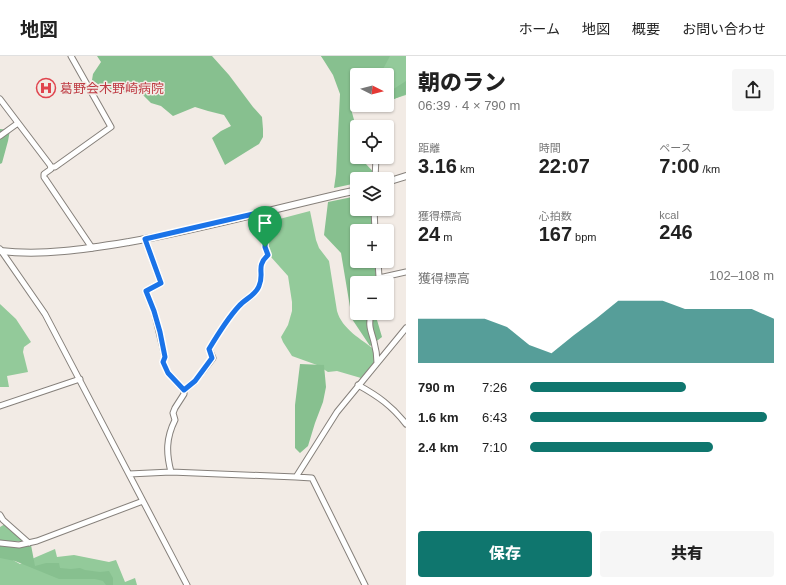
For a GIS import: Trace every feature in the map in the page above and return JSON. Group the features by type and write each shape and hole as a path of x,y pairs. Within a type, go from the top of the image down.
{"main road":[{"path":"394,180 406,176"},
{"path":"0,250 46,253 92,248 145,239 350,192"}],"street":[{"path":"71,56 111,127 55,167 51,167 44,174 44,177 92,248"},
{"path":"0,99 51,167"},
{"path":"0,136 18,123"},
{"path":"171,472 168,455 168,440 175,420 173,413 174,408 184,394 184,390 195,381 212,358 209,349 219,331 238,307 254,294 259,286 261,263 268,255 265,247 266,211"},
{"path":"145,239 161,283 146,291 154,311 161,338 165,357 163,362 168,373 184,390"},
{"path":"0,250 44,314 80,379 187,585"},
{"path":"392,276 406,272"},
{"path":"369,320 369,329 376,351 377,362"},
{"path":"296,477 336,412 406,328"},
{"path":"0,406 80,379"},
{"path":"358,385 391,407 406,424"},
{"path":"129,474 171,472 312,478 365,585"},
{"path":"0,543 19,545 29,543 143,500"},
{"path":"0,515 3,520 29,543"}],"green space":[{"path":"97,56 212,56 262,117 263,137 259,144 225,165 212,138 231,126 224,115 195,107 173,116 161,106 151,103 142,94 105,89 92,80 93,74 101,62"},
{"path":"321,56 406,56 406,95 394,99 394,68 350,68 350,72 327,63"},
{"path":"321,56 390,56 384,68 350,68 350,112 352,112 354,120 350,120 350,164 366,164 373,172 350,172 350,185 334,188 340,94 333,75"},
{"path":"406,81 406,94 394,99 394,89"},
{"path":"0,129 10,130 2,163 0,164"},
{"path":"350,197 350,216 374,216 374,224 350,224 350,268 376,268 376,276 350,276 350,307 341,253 324,235 328,202"},
{"path":"310,211 319,248 329,261 339,317 353,333 375,350 375,362 361,378 337,371 328,372 317,365 292,356 281,337 288,325 292,311 292,302 288,276 271,257 267,250 268,222"},
{"path":"0,304 16,319 31,342 24,347 23,352 28,372 7,376 9,387 0,387"},
{"path":"353,320 377,320 382,337 370,346"},
{"path":"300,364 324,365 326,387 323,402 308,446 300,453 295,448 295,405"},
{"path":"5,524 27,541 8,542 0,540 0,527"},
{"path":"31,545 35,566 46,563 59,563 60,568 80,568 100,572 109,571 113,578 113,585 106,585 103,581 95,579 59,579 15,561 0,558 0,546 21,547"},
{"path":"55,549 57,557 74,555 109,562 116,560 125,582 135,578 137,585 0,585 0,553 20,564"}],"place":[{"name":"葛野会木野崎病院","path":"46,88"}],"route":[{"path":"266,211 265,247 268,255 262,260 261,263 259,286 254,294 238,307 219,331 209,349 212,358 195,381 184,390 168,373 163,362 165,357 160,332 146,291 161,283 145,239 266,211"}]}
